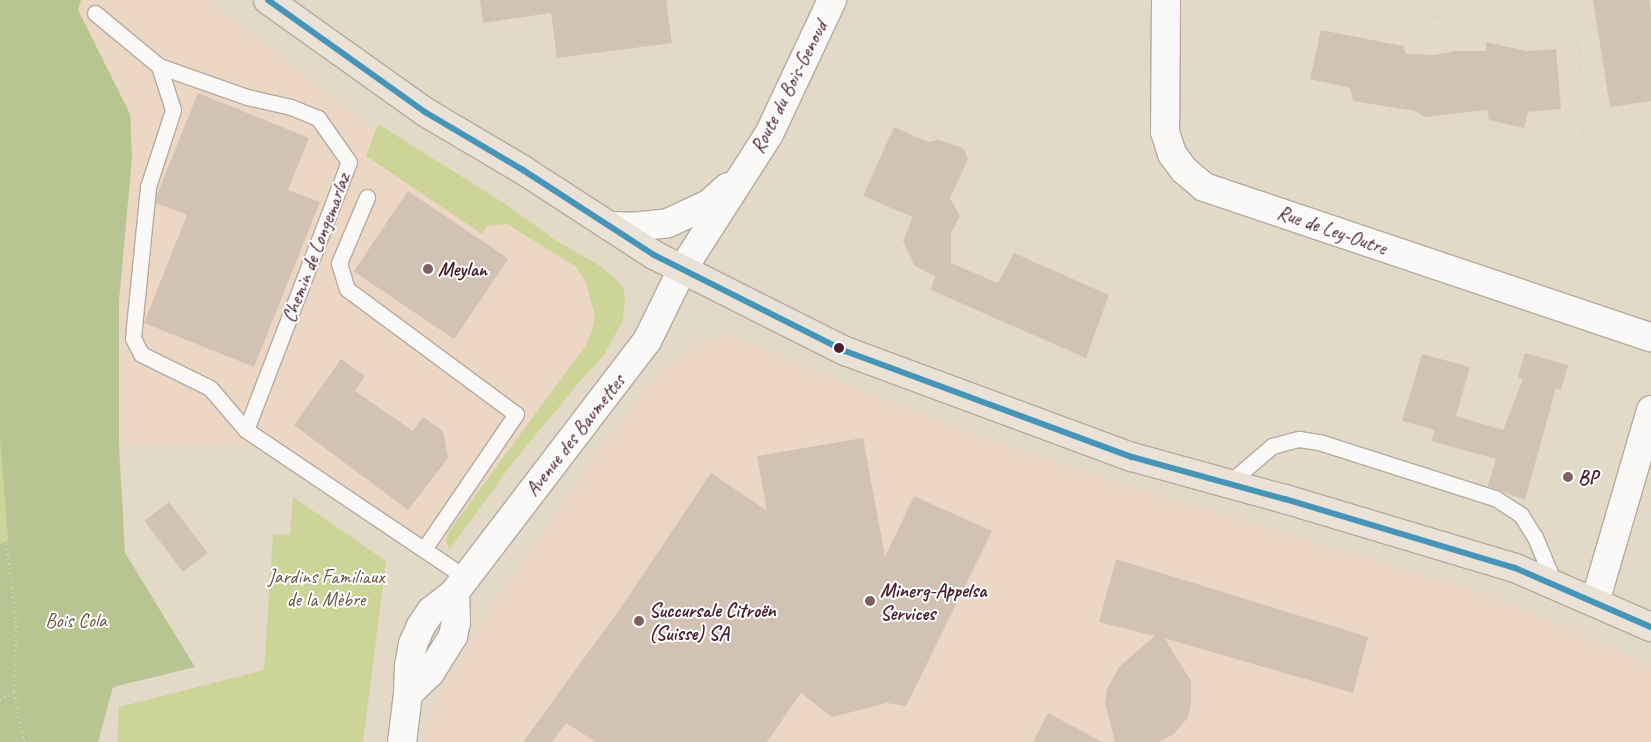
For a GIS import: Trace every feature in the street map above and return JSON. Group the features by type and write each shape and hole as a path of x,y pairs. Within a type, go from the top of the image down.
{"main road":[{"path":"268,0 425,112 609,226 682,270 845,351 1132,457 1229,483 1514,568 1651,627"}],"street":[{"name":"Route du Bois-Genoud","path":"682,270 769,134 832,0"},
{"name":"Rue de Ley-Outre","path":"1166,4 1165,132 1172,154 1184,170 1204,187 1651,337"},
{"name":"Route du Bois-Genoud","path":"609,226 632,227 668,224 709,204 744,173"},
{"name":"Avenue des Baumettes","path":"402,742 412,651 421,626 431,611 460,585 647,342 682,270"},
{"path":"1595,602 1651,410"}],"lane":[{"name":"Chemin de Longemarlaz","path":"95,13 159,66 247,97 291,107 318,118 334,137 349,162 246,430"},
{"path":"159,66 173,110 148,187 133,338 141,354 210,388 246,430 424,549 460,585"},
{"path":"367,197 339,263 347,289 516,414 424,549"},
{"path":"1229,483 1272,446 1299,439 1319,442 1495,498 1521,515 1535,537 1555,585"}],"path":[{"path":"322,0 516,132"},
{"path":"1166,4 1293,7 1350,0"},
{"path":"1360,0 1424,18 1538,21 1579,44"},
{"path":"1435,18 1460,0"},
{"path":"1572,0 1579,44 1583,134 1593,141 1651,151"},
{"path":"548,152 589,176"},
{"path":"0,519 10,567 16,625 14,692 24,742"},
{"path":"0,700 14,692"}],"shaded area":[{"path":"81,0 207,0 418,163 571,261 590,280 597,303 592,345 449,550 395,522 266,437 240,446 119,445 119,301 132,158 130,114 78,10"},
{"path":"729,334 869,393 1010,447 1116,482 1465,588 1537,615 1612,648 1651,668 1651,742 425,742 434,701 492,604 643,389 669,364 700,341"}],"green space":[{"name":"Bois Cola","path":"0,0 81,0 78,10 130,114 132,158 119,301 119,445 125,553 195,667 113,687 98,742 0,742 0,544 8,540 0,440"},
{"path":"378,124 507,205 557,241 600,266 614,277 623,288 625,297 623,320 604,355 514,461 450,549 446,542 447,534 586,345 592,331 595,316 586,282 576,267 507,224 487,226 482,234 366,156"},
{"path":"0,440 8,541 0,544"},
{"name":"Jardins Familiaux de la Mèbre","path":"293,497 386,561 363,742 117,742 119,707 264,670 273,534 290,535"}],"building":[{"path":"480,0 666,0 672,43 557,58 551,13 483,23"},
{"path":"1593,0 1649,0 1651,14 1651,101 1610,107"},
{"path":"1321,30 1403,46 1406,54 1434,55 1455,51 1486,51 1486,42 1526,51 1556,49 1561,109 1528,112 1524,128 1489,120 1487,110 1424,117 1415,111 1353,101 1350,88 1310,79"},
{"path":"198,93 309,138 288,190 320,202 254,367 144,323 187,215 156,203 157,195"},
{"path":"894,127 928,142 939,140 963,148 968,159 950,198 960,216 951,233 951,263 998,283 1014,253 1109,295 1086,358 931,290 935,276 915,266 903,241 913,217 863,196"},
{"path":"408,191 508,259 454,339 354,271"},
{"path":"1525,353 1568,365 1561,390 1556,388 1525,500 1488,486 1496,459 1431,441 1435,430 1402,421 1422,354 1470,367 1456,416 1503,430 1523,379 1518,377"},
{"path":"341,359 365,376 355,391 413,431 423,417 443,431 448,458 408,510 294,425"},
{"path":"863,438 885,557 914,496 992,531 906,706 887,703 832,717 801,693 767,742 596,742 566,723 552,742 523,742 622,606 711,473 767,511 757,456"},
{"path":"169,502 208,553 183,572 144,521"},
{"path":"1116,559 1368,637 1353,693 1164,638 1191,681 1191,704 1188,717 1174,734 1159,742 1115,742 1105,703 1107,689 1119,667 1155,636 1099,622"},
{"path":"1048,713 1102,742 1033,742"}],"transit line":[{"path":"268,0 425,112 523,170 654,255 845,351 1132,457 1285,499 1515,568 1651,627"}],"place":[{"name":"Meylan","path":"428,269"},
{"name":"BP","path":"1568,477"},
{"name":"Minerg-Appelsa Services","path":"870,601"},
{"name":"Succursale Citroën (Suisse) SA","path":"639,621"}]}
